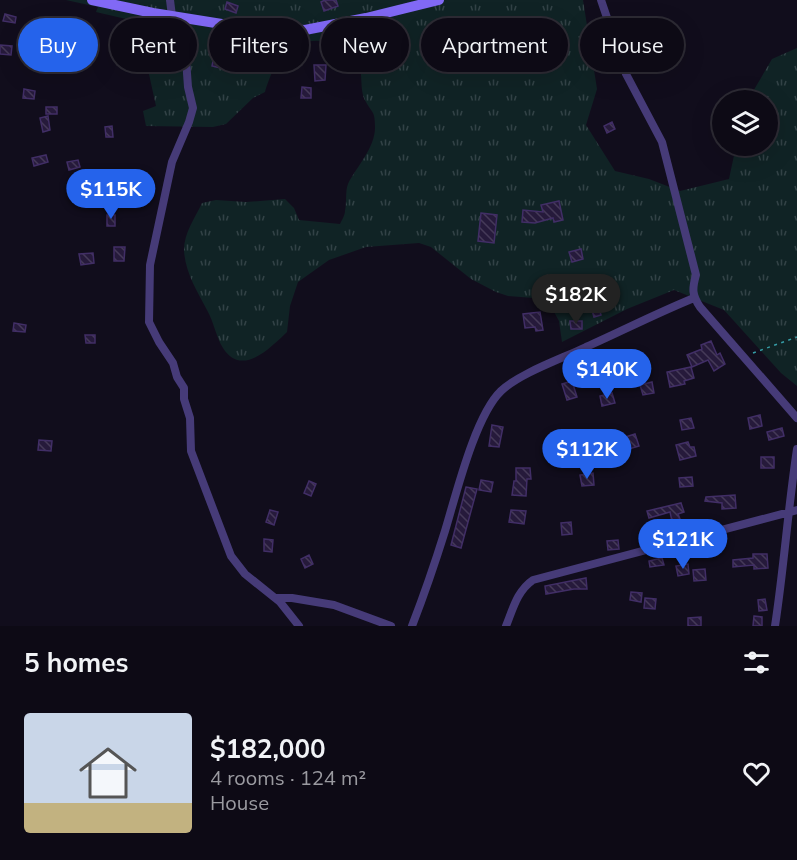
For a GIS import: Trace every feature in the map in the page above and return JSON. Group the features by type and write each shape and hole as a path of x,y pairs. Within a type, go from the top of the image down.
{"street":[{"path":"92,0 183,18"},
{"path":"170,0 172,16"},
{"path":"197,20 261,28 310,29 439,0"},
{"path":"601,0 626,74 662,142 696,275 692,290 694,298 797,418"},
{"path":"187,72 193,108 172,162 150,265 149,322 184,387 184,399 190,418 191,451 231,556 245,574 276,598 299,626"},
{"path":"412,626 466,463 482,422 500,392 510,384 561,358 694,298"},
{"path":"775,626 793,511 797,449"},
{"path":"506,626 519,594 525,585 533,580 793,511"},
{"path":"276,598 292,597 334,604 391,626"}],"path":[{"path":"743,356 797,337"}],"green space":[{"path":"66,0 583,0 586,18 580,18 580,72 594,72 597,89 586,125 615,171 649,179 680,191 729,179 734,156 778,156 778,90 754,90 772,59 797,48 797,386 781,373 724,310 674,290 627,309 562,342 559,321 547,299 508,296 496,292 471,279 431,247 419,243 366,247 329,260 298,282 290,306 287,332 256,357 239,360 231,357 221,344 192,281 185,258 184,244 202,203 216,200 246,202 285,199 294,208 299,220 340,224 345,213 348,184 369,149 374,134 373,112 362,91 360,72 409,72 409,18 321,18 321,41 309,42 309,18 209,18 209,72 272,72 265,92 253,98 226,124 213,127 146,126 143,111 156,106 149,72 197,72 197,18 122,18 96,12 98,7"}],"building":[{"path":"336,0 338,6 324,11 321,2"},
{"path":"227,2 238,6 236,13 225,9"},
{"path":"5,14 16,17 15,23 3,21"},
{"path":"0,45 12,46 11,55 0,54"},
{"path":"314,65 321,65 321,72 326,72 325,80 315,81"},
{"path":"302,87 311,88 311,98 301,98"},
{"path":"24,89 35,91 34,99 23,98"},
{"path":"46,107 57,107 57,114 46,114"},
{"path":"48,116 50,130 43,132 40,118"},
{"path":"612,122 615,129 607,133 604,126"},
{"path":"112,126 113,137 106,137 105,127"},
{"path":"46,155 48,162 34,166 32,158"},
{"path":"78,160 80,167 69,170 67,162"},
{"path":"559,201 563,220 554,222 553,218 535,223 522,222 523,210 543,212 541,205"},
{"path":"481,213 497,215 494,243 478,241"},
{"path":"107,215 115,215 115,226 107,226"},
{"path":"114,247 125,247 124,261 114,261"},
{"path":"581,249 583,259 572,262 569,252"},
{"path":"93,253 94,263 81,265 79,254"},
{"path":"598,305 601,315 594,317 591,307"},
{"path":"540,312 543,330 536,331 535,327 525,328 523,314"},
{"path":"570,321 582,321 582,329 571,329"},
{"path":"14,323 26,325 25,332 13,331"},
{"path":"85,335 95,335 95,343 86,343"},
{"path":"711,341 717,355 720,353 725,364 714,371 708,360 692,367 687,355 702,349 701,345"},
{"path":"691,367 694,378 684,381 685,384 670,387 667,372"},
{"path":"572,381 577,397 567,400 562,384"},
{"path":"652,382 654,393 643,395 640,385"},
{"path":"612,393 615,403 602,406 600,396"},
{"path":"760,415 762,426 750,429 748,418"},
{"path":"691,418 694,428 682,430 680,420"},
{"path":"492,425 503,427 499,447 489,446"},
{"path":"782,428 784,436 769,440 767,432"},
{"path":"635,434 639,446 622,451 619,439"},
{"path":"39,440 52,441 51,451 38,450"},
{"path":"688,442 690,447 694,447 696,456 680,460 676,445"},
{"path":"761,457 774,457 774,468 761,468"},
{"path":"516,468 530,468 531,479 527,479 526,496 512,495 514,481 516,481"},
{"path":"593,473 594,485 582,486 580,475"},
{"path":"692,477 693,486 680,487 679,478"},
{"path":"481,480 493,482 491,492 479,490"},
{"path":"309,481 316,484 311,496 304,493"},
{"path":"466,487 477,489 461,548 451,545"},
{"path":"735,495 736,508 722,509 722,503 705,501 706,497"},
{"path":"681,503 684,512 678,514 680,519 672,521 670,512 649,518 647,511"},
{"path":"270,510 278,512 274,525 266,522"},
{"path":"511,510 526,511 524,524 509,522"},
{"path":"571,522 572,534 562,535 561,523"},
{"path":"264,539 273,540 272,552 264,551"},
{"path":"618,540 619,549 608,550 607,541"},
{"path":"753,554 767,554 768,568 754,569 754,565 733,567 733,560 753,558"},
{"path":"309,555 313,564 305,568 301,559"},
{"path":"662,558 664,565 650,567 649,561"},
{"path":"688,564 689,574 678,576 676,566"},
{"path":"705,569 706,580 694,581 693,570"},
{"path":"586,578 587,589 546,594 545,586"},
{"path":"631,592 642,593 641,602 630,600"},
{"path":"645,598 656,599 655,609 644,608"},
{"path":"765,599 767,610 759,611 758,600"},
{"path":"754,616 762,617 762,626 753,626"},
{"path":"701,617 701,626 688,626 688,618"}]}
